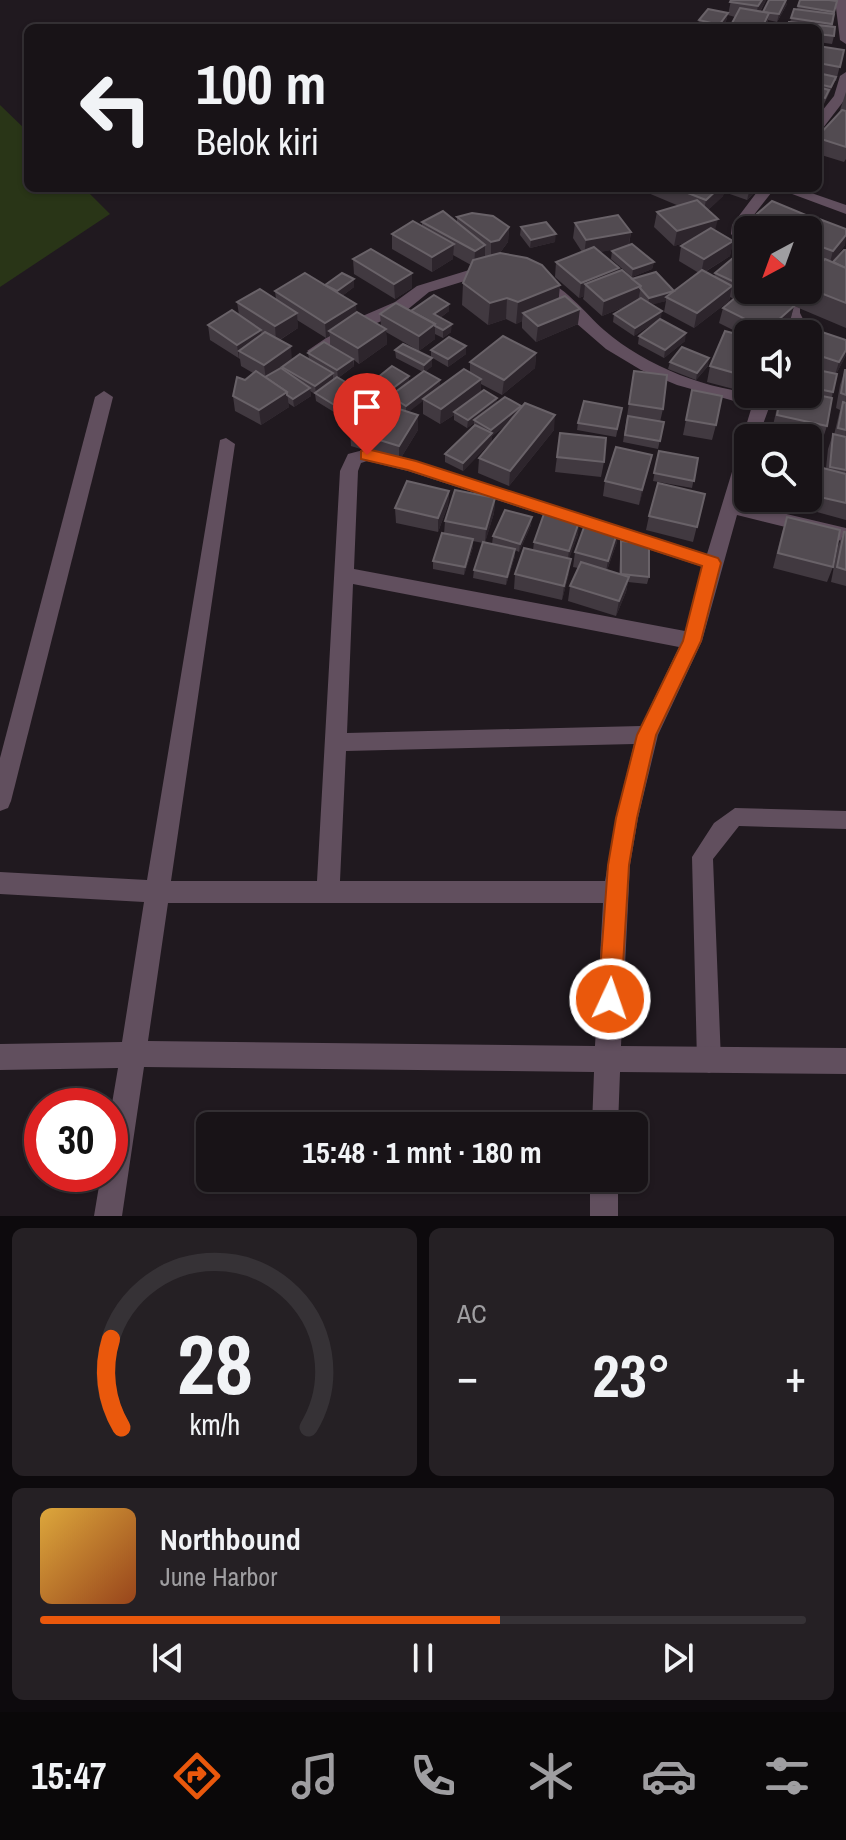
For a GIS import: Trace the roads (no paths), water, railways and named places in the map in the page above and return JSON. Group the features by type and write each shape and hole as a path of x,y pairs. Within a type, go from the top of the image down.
{"street":[{"path":"841,0 846,40"},
{"path":"822,121 840,97 846,76"},
{"path":"829,114 846,119"},
{"path":"746,216 765,192"},
{"path":"794,192 846,210"},
{"path":"315,351 357,325 401,306 423,289 491,268 520,272 541,283 591,328 639,363 690,384 734,392"},
{"path":"0,801 104,397"},
{"path":"108,1216 226,444"},
{"path":"328,892 350,463 354,458 367,455 410,465 712,563"},
{"path":"605,1112 616,892 627,818 647,735 692,641 734,493"},
{"path":"730,507 846,535"},
{"path":"344,575 692,641"},
{"path":"336,742 647,735"},
{"path":"0,883 158,892 616,892"},
{"path":"0,1057 133,1053 606,1061 846,1061"},
{"path":"604,1192 604,1216"}],"lane":[{"path":"709,1061 702,857 721,830 735,817 846,820"}]}
